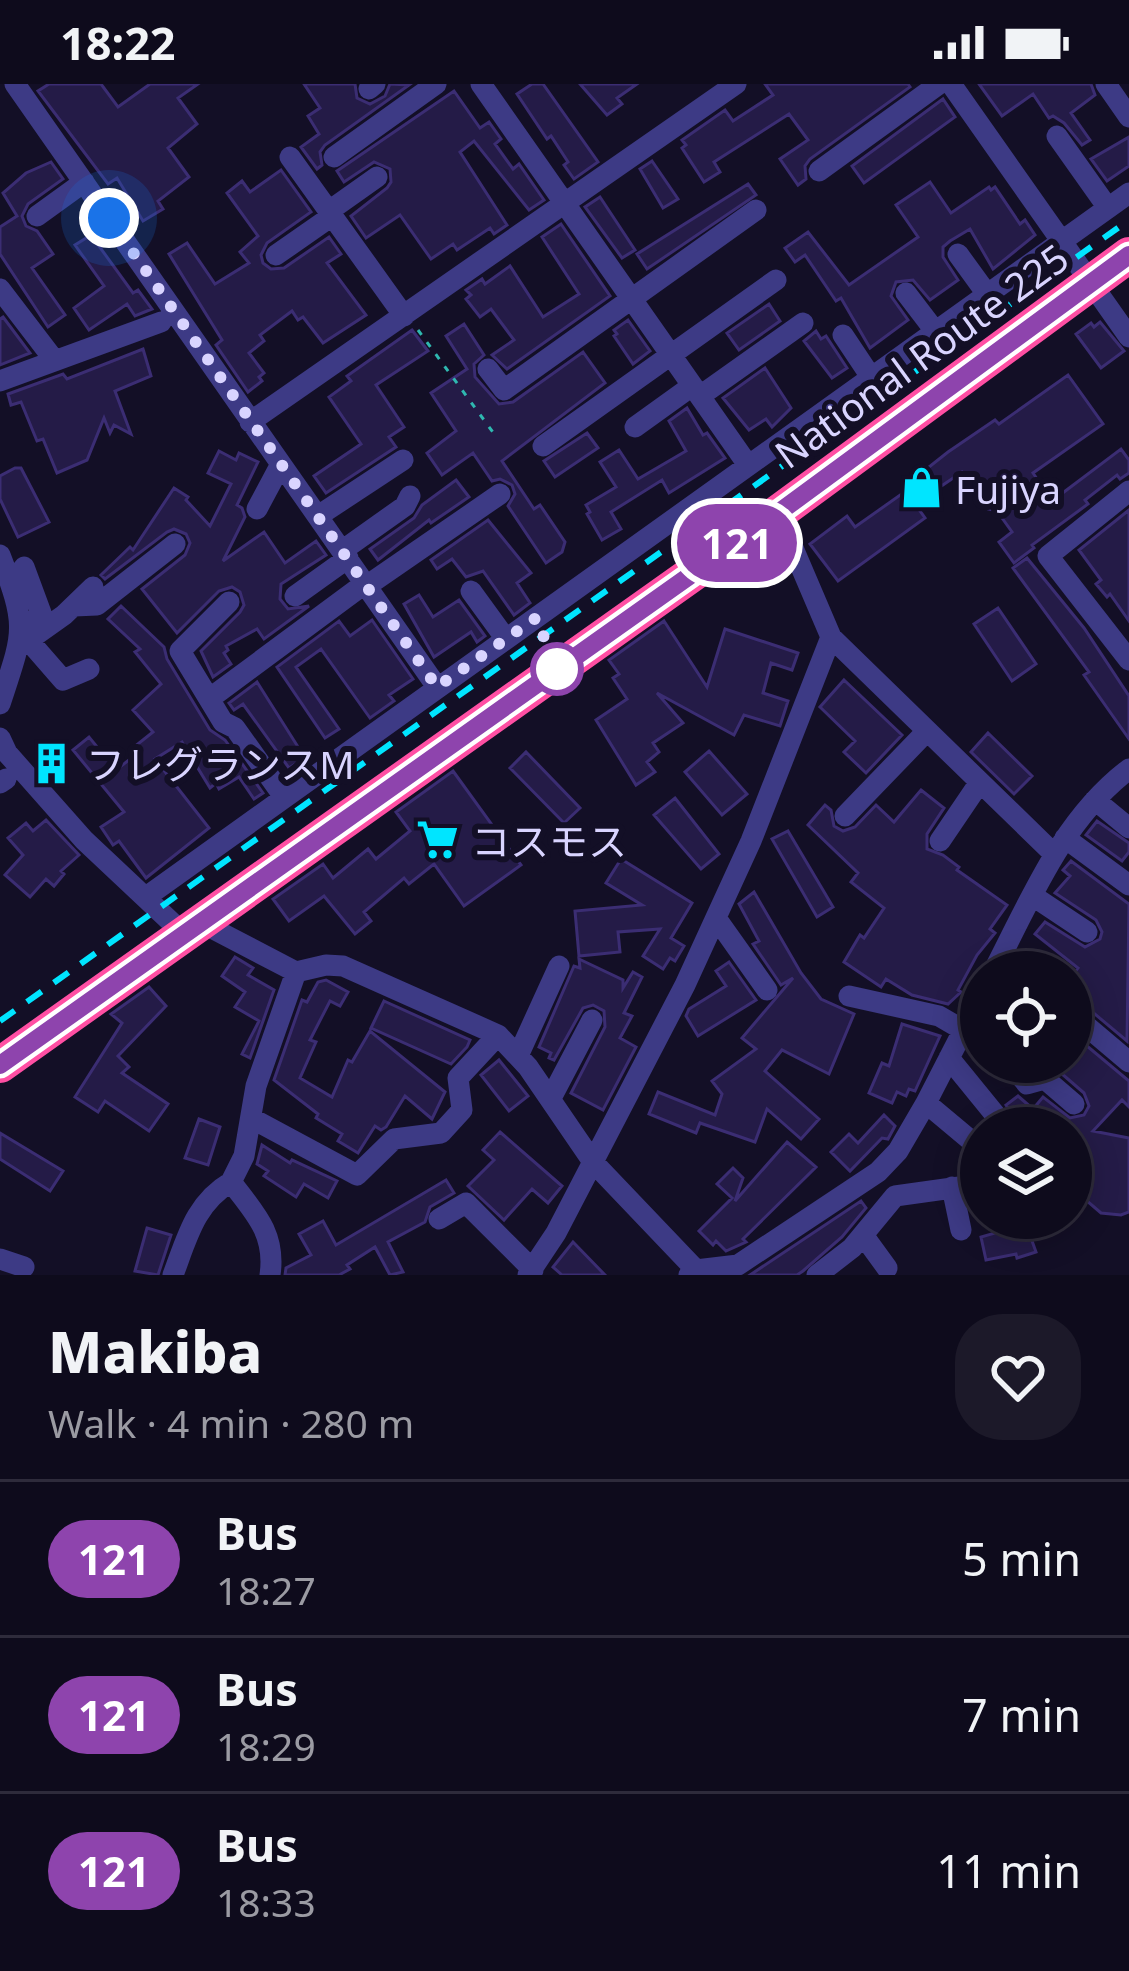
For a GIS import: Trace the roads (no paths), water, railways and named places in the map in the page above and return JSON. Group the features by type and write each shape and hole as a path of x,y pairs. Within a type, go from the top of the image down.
{"highway":[{"name":"National Route 225","path":"0,1065 778,513 1129,255"}],"street":[{"path":"15,84 437,687"},
{"path":"334,157 436,84"},
{"path":"250,422 736,84"},
{"path":"819,171 939,84"},
{"path":"952,84 1129,337"},
{"path":"1106,84 1129,116"},
{"path":"490,87 565,205 748,465"},
{"path":"1057,136 1108,208"},
{"path":"290,157 404,316"},
{"path":"276,255 377,177"},
{"path":"38,216 84,182"},
{"path":"146,896 1129,193"},
{"path":"488,369 504,390 756,210"},
{"path":"958,254 987,294"},
{"path":"543,446 776,280"},
{"path":"0,289 55,361"},
{"path":"906,293 935,331"},
{"path":"0,381 161,322"},
{"path":"635,427 803,323"},
{"path":"843,335 871,377"},
{"path":"318,516 403,460"},
{"path":"257,509 280,464"},
{"path":"209,699 500,494"},
{"path":"295,596 405,506 410,496"},
{"path":"1127,497 1048,556 1129,660"},
{"path":"778,513 831,637 980,782 1060,846 1129,886"},
{"path":"74,606 97,604 176,544"},
{"path":"0,556 21,612 23,640 64,680 88,669"},
{"path":"1,700 23,640 41,613 24,567"},
{"path":"23,640 74,606 93,587"},
{"path":"471,590 506,639"},
{"path":"229,602 179,652 284,797"},
{"path":"439,1220 466,1203 531,1272 593,1162 716,918 831,637"},
{"path":"845,816 927,731"},
{"path":"0,739 84,840 146,896 194,929 296,972 344,966 499,1036 550,1098 593,1162 692,1272 723,1272 738,1265 878,1172 898,1151 960,1040"},
{"path":"1004,951 1060,846 1095,800 1129,769"},
{"path":"940,841 980,782"},
{"path":"1095,800 1129,828"},
{"path":"1033,896 1087,932"},
{"path":"716,918 766,990"},
{"path":"518,1056 560,966"},
{"path":"173,1275 197,1212 231,1182 244,1156 256,1087 296,972"},
{"path":"849,996 960,1017"},
{"path":"550,1098 592,1020"},
{"path":"1092,1031 1129,1062"},
{"path":"251,1118 356,1174 394,1139 441,1133 462,1110 458,1078 499,1036"},
{"path":"949,1058 989,1107"},
{"path":"1050,1083 1074,1104"},
{"path":"926,1103 960,1131"},
{"path":"231,1182 267,1228 271,1275"},
{"path":"818,1275 863,1235 896,1196 960,1186"},
{"path":"952,1187 960,1226"},
{"path":"863,1235 886,1268"},
{"path":"0,1259 24,1268"}],"railway":[{"path":"0,1021 1129,220"}],"place":[{"name":"Fujiya","path":"921,488"},
{"name":"フレグランスM","path":"52,763"},
{"name":"コスモス","path":"437,840"}]}
